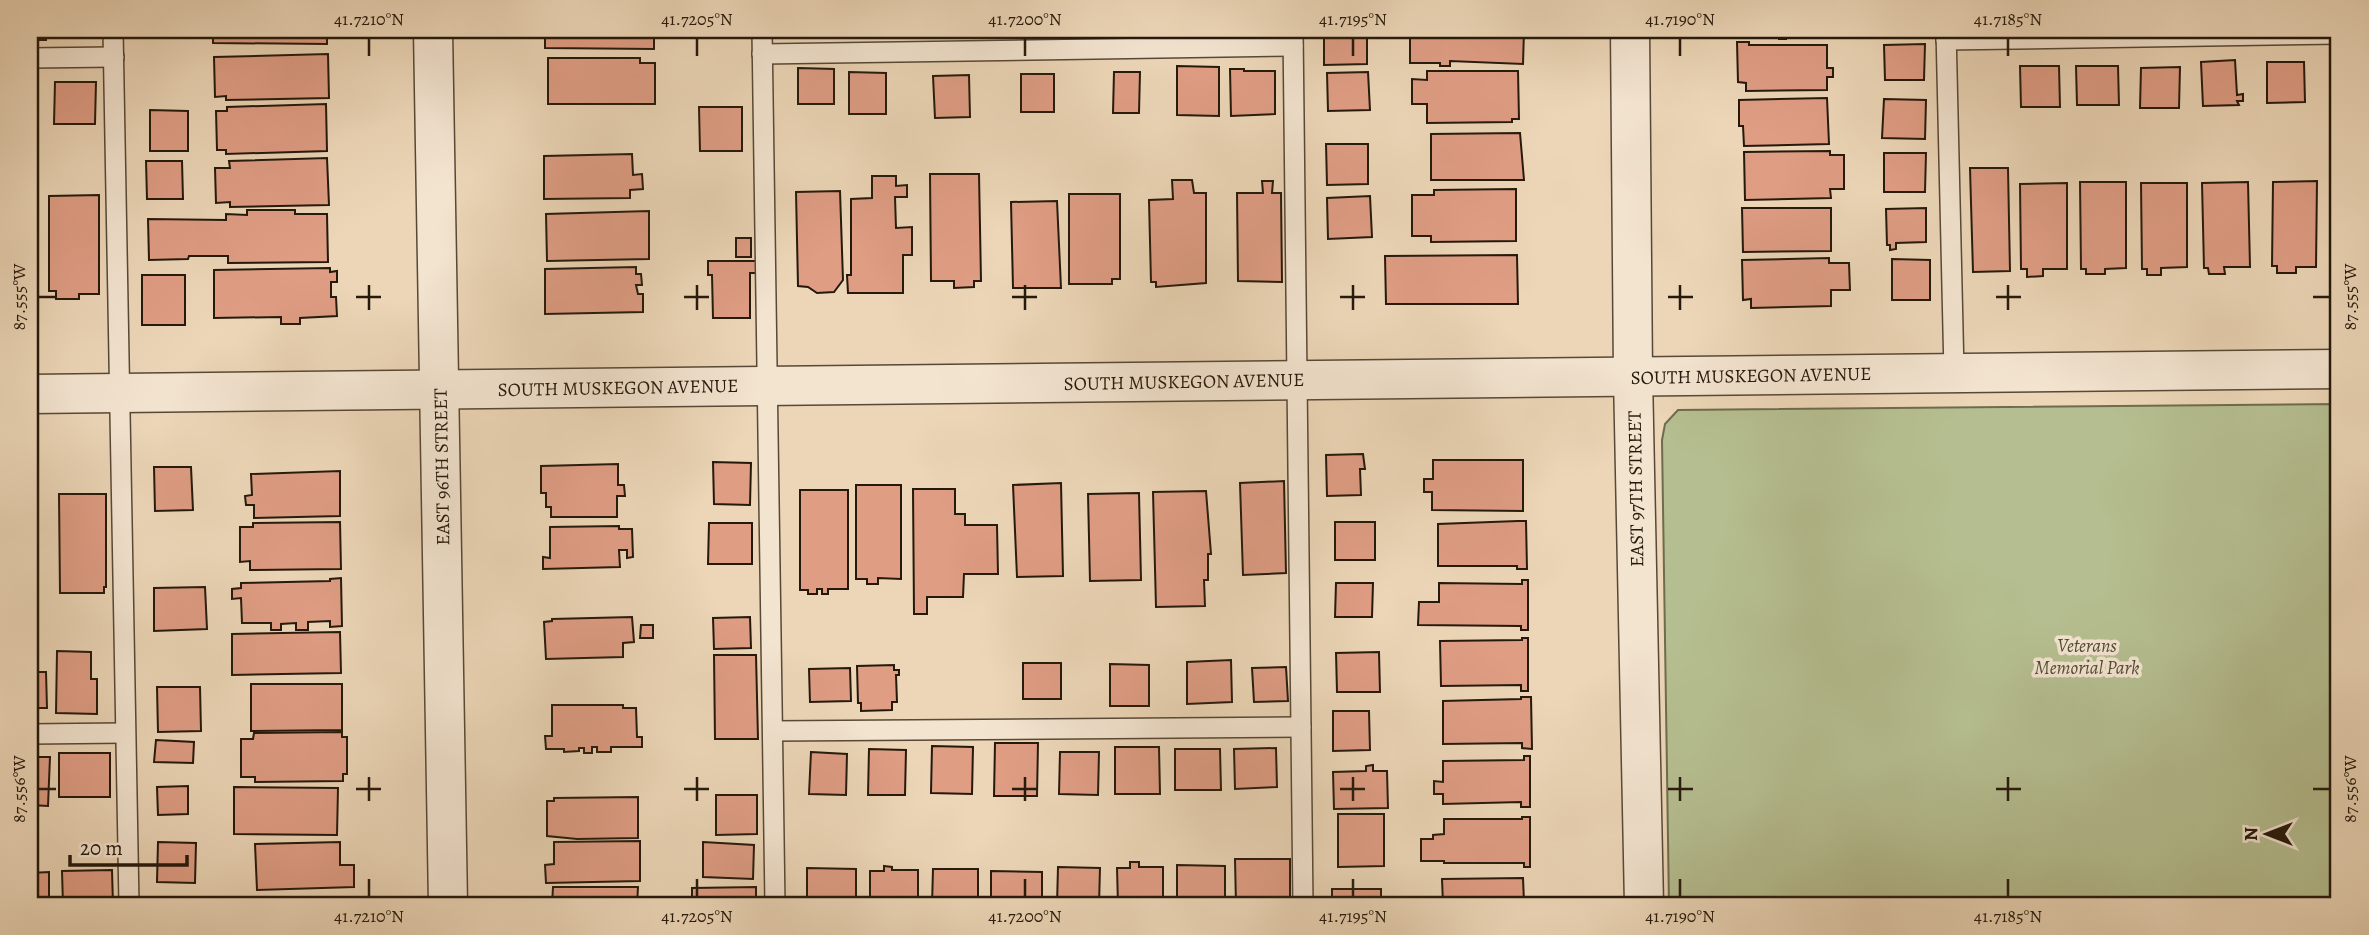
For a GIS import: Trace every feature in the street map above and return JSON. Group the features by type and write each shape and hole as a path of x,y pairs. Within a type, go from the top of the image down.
{"street":[{"name":"EAST 96TH STREET","path":"433,30 448,905"},
{"name":"EAST 97TH STREET","path":"1630,30 1633,376 1644,905"},
{"name":"SOUTH MUSKEGON AVENUE","path":"30,394 2339,369"}],"lane":[{"path":"113,30 129,905"},
{"path":"762,30 775,905"},
{"path":"1954,373 1946,35 2339,34"},
{"path":"762,54 1293,38 1304,905"},
{"path":"30,58 114,57"},
{"path":"773,731 1301,727"},
{"path":"30,734 125,733"}],"green space":[{"name":"Veterans Memorial Park","path":"2339,404 2339,905 1669,905 1662,440 1665,424 1678,410"}],"building":[{"path":"30,30 46,30 46,40 30,40"},
{"path":"144,30 179,30 179,36 144,37"},
{"path":"213,30 327,30 327,44 213,43"},
{"path":"545,30 654,30 654,49 545,48"},
{"path":"1324,30 1367,30 1367,64 1324,65"},
{"path":"1410,30 1524,30 1523,64 1450,61 1450,66 1440,66 1440,63 1410,63"},
{"path":"1737,30 1846,31 1826,31 1826,35 1786,35 1786,39 1779,39 1779,36 1737,35"},
{"path":"1920,30 1920,32 1880,32"},
{"path":"1737,42 1749,42 1749,45 1827,45 1827,68 1833,68 1833,77 1827,77 1827,90 1746,91 1746,83 1738,82"},
{"path":"1925,44 1924,80 1885,80 1884,45"},
{"path":"328,54 329,98 226,100 226,96 215,97 214,57"},
{"path":"548,58 640,58 640,63 655,63 655,104 548,104"},
{"path":"2235,60 2237,95 2243,94 2243,101 2237,101 2239,105 2203,106 2201,62"},
{"path":"2267,62 2304,62 2305,102 2267,103"},
{"path":"1177,66 1219,67 1219,116 1177,115"},
{"path":"2020,66 2059,66 2060,107 2021,107"},
{"path":"2076,66 2118,66 2119,105 2077,105"},
{"path":"2180,67 2179,108 2140,108 2141,68"},
{"path":"798,68 834,69 834,104 798,104"},
{"path":"1230,69 1275,71 1275,114 1231,116"},
{"path":"1427,71 1518,71 1519,119 1512,119 1512,122 1427,123 1427,104 1412,104 1412,79 1427,80"},
{"path":"849,72 886,73 886,114 849,114"},
{"path":"1114,72 1140,72 1139,113 1113,113"},
{"path":"1368,72 1370,110 1328,111 1327,73"},
{"path":"1021,74 1054,74 1054,112 1021,112"},
{"path":"969,75 970,117 935,118 933,76"},
{"path":"55,82 96,82 95,124 54,124"},
{"path":"1827,98 1829,144 1744,146 1743,126 1739,126 1739,100"},
{"path":"1884,99 1926,100 1925,139 1882,138"},
{"path":"326,104 327,151 226,154 226,150 217,150 216,111 227,111 227,107"},
{"path":"699,107 742,107 742,151 700,151"},
{"path":"150,110 188,111 188,151 150,151"},
{"path":"1520,133 1524,180 1431,180 1431,134"},
{"path":"1326,144 1368,144 1368,184 1327,185"},
{"path":"1830,151 1830,155 1844,155 1844,189 1830,189 1831,198 1745,200 1744,152"},
{"path":"1884,153 1926,153 1925,192 1884,192"},
{"path":"632,154 633,175 642,174 643,189 630,190 630,198 544,199 544,156"},
{"path":"327,158 329,205 230,207 230,202 216,203 215,168 230,168 229,161"},
{"path":"146,161 182,161 183,199 147,199"},
{"path":"1970,168 2008,168 2010,271 1973,272"},
{"path":"930,174 979,174 981,281 974,281 974,287 954,288 954,281 931,281"},
{"path":"872,176 896,176 896,186 907,185 907,197 895,197 896,228 912,227 912,255 903,255 903,293 848,293 847,275 851,275 851,199 872,198"},
{"path":"1172,180 1192,180 1194,193 1206,193 1206,283 1156,287 1156,282 1151,282 1149,200 1173,199"},
{"path":"1262,181 1273,181 1272,193 1281,193 1282,282 1238,281 1237,193 1263,193"},
{"path":"2317,181 2316,267 2296,267 2296,273 2277,273 2277,266 2272,266 2273,182"},
{"path":"2080,182 2126,182 2126,268 2105,269 2105,274 2086,274 2086,269 2081,269"},
{"path":"2248,182 2250,267 2224,267 2225,274 2209,274 2208,268 2204,268 2202,183"},
{"path":"2067,183 2067,269 2043,269 2043,276 2027,277 2027,269 2021,269 2020,184"},
{"path":"2141,183 2187,183 2187,267 2161,268 2161,275 2147,275 2147,269 2142,269"},
{"path":"1516,189 1516,241 1431,242 1431,236 1412,236 1412,195 1434,195 1434,190"},
{"path":"840,191 843,280 834,292 817,293 808,287 798,286 796,192"},
{"path":"1069,194 1120,194 1120,279 1112,279 1112,284 1069,284"},
{"path":"30,195 34,195 36,291 30,291"},
{"path":"99,195 99,294 79,294 79,299 56,299 56,291 49,291 49,196"},
{"path":"1370,196 1372,237 1328,239 1327,198"},
{"path":"1057,201 1061,288 1013,288 1011,202"},
{"path":"1742,208 1831,208 1831,251 1743,252"},
{"path":"1926,208 1926,242 1896,243 1896,249 1890,250 1890,245 1887,245 1886,209"},
{"path":"247,210 295,210 295,214 327,214 328,262 228,263 228,256 149,260 148,219 226,220 226,214 247,215"},
{"path":"649,211 649,259 547,261 546,214"},
{"path":"736,238 751,238 751,257 736,257"},
{"path":"1517,255 1518,304 1386,304 1385,256"},
{"path":"1829,258 1829,263 1849,263 1850,290 1831,290 1831,306 1751,308 1751,299 1743,300 1742,260"},
{"path":"1892,259 1930,260 1930,300 1892,300"},
{"path":"708,261 756,261 756,273 750,273 750,318 713,318 712,275 708,275"},
{"path":"636,267 636,274 641,274 642,285 636,285 638,294 643,294 643,312 545,314 545,269"},
{"path":"330,268 330,272 337,271 337,282 331,282 331,297 336,297 337,316 300,318 300,324 281,324 281,317 214,318 214,270"},
{"path":"142,275 185,275 185,325 142,325"},
{"path":"1363,454 1365,469 1360,469 1361,495 1327,496 1326,455"},
{"path":"1433,460 1523,460 1523,511 1432,510 1432,492 1424,492 1424,479 1433,479"},
{"path":"713,462 751,463 750,505 714,504"},
{"path":"618,464 618,485 624,485 625,496 617,496 617,517 551,517 551,507 546,507 546,493 541,493 541,466"},
{"path":"154,467 191,467 193,510 155,511"},
{"path":"340,471 340,516 254,518 254,505 246,505 245,496 252,495 251,474"},
{"path":"1284,481 1286,573 1243,575 1240,483"},
{"path":"1061,483 1063,576 1017,577 1013,485"},
{"path":"856,485 901,485 901,579 878,578 878,584 867,584 867,579 856,579"},
{"path":"913,489 955,489 955,514 965,514 965,525 997,525 998,574 964,574 963,597 927,597 927,614 914,614"},
{"path":"800,490 848,490 848,589 828,589 828,594 822,594 822,589 817,589 817,594 800,590"},
{"path":"1206,491 1211,554 1208,554 1208,580 1204,580 1205,606 1156,607 1153,492"},
{"path":"1139,493 1141,580 1090,581 1088,494"},
{"path":"59,494 106,494 104,593 60,593"},
{"path":"1526,521 1527,569 1517,569 1517,566 1438,566 1438,524"},
{"path":"340,522 341,569 250,570 250,561 240,562 240,527 253,527 253,523"},
{"path":"1335,522 1375,522 1375,560 1335,560"},
{"path":"709,523 752,523 752,564 708,564"},
{"path":"619,526 619,529 632,529 633,557 627,558 627,550 619,550 620,567 543,569 543,557 550,558 550,527"},
{"path":"341,578 342,626 330,627 330,621 308,622 308,630 296,630 296,623 281,624 281,630 271,630 271,623 242,623 241,598 232,599 232,589 241,588 241,583 330,581"},
{"path":"1522,580 1528,580 1528,630 1521,630 1521,626 1418,625 1419,602 1439,602 1439,583 1522,584"},
{"path":"1336,583 1373,583 1372,617 1335,617"},
{"path":"205,587 207,629 154,631 154,588"},
{"path":"632,617 634,642 623,643 623,657 546,659 544,622 552,619"},
{"path":"750,617 751,648 714,649 713,618"},
{"path":"641,625 653,625 653,638 640,638"},
{"path":"340,632 341,673 232,675 232,634"},
{"path":"1528,638 1528,691 1521,691 1521,685 1441,686 1440,641"},
{"path":"57,651 91,652 91,679 97,679 97,714 56,713"},
{"path":"1379,652 1380,692 1337,692 1336,653"},
{"path":"714,655 756,655 758,739 715,739"},
{"path":"1231,660 1232,702 1187,704 1187,662"},
{"path":"1023,663 1061,663 1061,699 1023,699"},
{"path":"1110,664 1149,665 1149,706 1110,706"},
{"path":"894,665 894,670 899,670 899,675 896,675 897,702 892,702 892,710 861,711 861,703 858,703 857,666"},
{"path":"1286,667 1288,701 1254,702 1252,668"},
{"path":"850,668 851,701 810,702 809,669"},
{"path":"30,672 46,672 47,708 30,708"},
{"path":"251,684 342,684 342,730 251,731"},
{"path":"157,687 200,687 201,731 158,732"},
{"path":"1531,697 1532,749 1522,748 1522,743 1443,744 1443,701"},
{"path":"552,705 623,705 623,708 636,708 637,737 642,737 642,747 611,747 611,752 597,752 597,747 592,747 592,753 584,753 584,748 564,752 564,749 546,749 545,736 552,736"},
{"path":"1333,711 1369,711 1370,750 1333,751"},
{"path":"342,732 342,737 347,737 347,774 343,774 343,781 255,782 255,777 241,777 241,739 253,739 254,733"},
{"path":"156,740 194,742 193,763 154,762"},
{"path":"995,743 1038,743 1037,796 994,796"},
{"path":"932,746 973,747 972,794 931,793"},
{"path":"1115,747 1159,747 1160,794 1115,794"},
{"path":"1276,748 1277,787 1235,789 1234,749"},
{"path":"869,749 906,750 905,795 868,795"},
{"path":"1175,749 1220,749 1221,790 1175,790"},
{"path":"811,752 847,754 846,795 809,794"},
{"path":"1060,752 1099,752 1098,795 1059,794"},
{"path":"59,753 110,753 110,797 59,797"},
{"path":"1524,756 1530,756 1530,807 1521,807 1521,802 1443,804 1443,794 1434,794 1434,781 1443,782 1443,761 1524,760"},
{"path":"30,757 50,757 48,806 30,805"},
{"path":"1373,765 1373,771 1387,771 1388,808 1334,809 1333,772 1366,771 1366,766"},
{"path":"188,786 188,814 158,815 157,787"},
{"path":"234,787 338,788 337,835 234,834"},
{"path":"716,795 757,795 757,834 716,835"},
{"path":"638,797 638,838 577,839 547,836 547,801 554,801 554,798"},
{"path":"1338,814 1384,814 1384,866 1338,867"},
{"path":"1530,817 1530,867 1524,867 1524,863 1421,861 1421,839 1433,839 1433,835 1444,834 1444,819"},
{"path":"640,841 640,881 546,883 545,865 554,864 554,842"},
{"path":"158,842 196,843 195,883 157,882"},
{"path":"340,842 340,865 354,865 354,887 257,890 255,844"},
{"path":"703,842 754,845 753,879 703,877"},
{"path":"1235,859 1290,859 1290,905 1236,905"},
{"path":"1130,862 1139,862 1139,867 1163,867 1163,905 1118,905 1117,868 1130,868"},
{"path":"1177,865 1225,866 1225,905 1177,905"},
{"path":"884,866 892,867 892,870 918,870 918,905 870,905 870,871 884,871"},
{"path":"1058,867 1100,868 1099,905 1057,905"},
{"path":"807,868 856,869 856,905 807,905"},
{"path":"933,869 978,869 978,905 932,905"},
{"path":"112,870 113,905 63,905 62,871"},
{"path":"991,871 1042,872 1042,905 991,905"},
{"path":"49,872 49,905 30,905 30,873"},
{"path":"1523,878 1524,902 1532,901 1532,905 1438,905 1443,904 1442,879"},
{"path":"553,887 638,887 637,905 552,905"},
{"path":"756,887 756,905 692,905 692,888"},
{"path":"1332,889 1381,889 1381,905 1332,905"}]}
